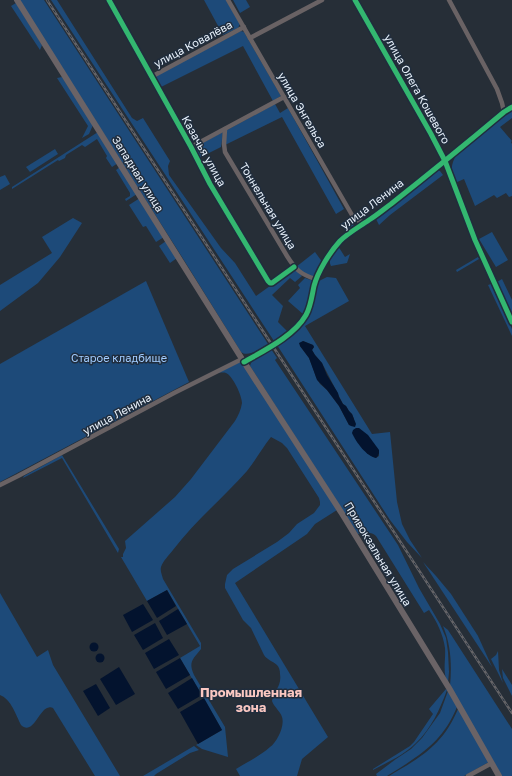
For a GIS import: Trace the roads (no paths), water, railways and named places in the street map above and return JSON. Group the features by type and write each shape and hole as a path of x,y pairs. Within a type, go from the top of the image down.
{"main road":[{"name":"Западная улица","path":"17,0 243,360"},
{"name":"Привокзальная улица","path":"243,360 341,512 500,776"}],"street":[{"name":"Казачья улица","path":"109,0 210,184 269,282 272,283 294,266"},
{"name":"улица Энгельса","path":"228,0 352,215 359,221 365,223"},
{"path":"250,38 322,0"},
{"name":"улица Олега Кошевого","path":"356,0 431,134 444,161 478,246 511,320"},
{"path":"449,0 498,91 504,112"},
{"name":"улица Ковалёва","path":"151,77 244,27"},
{"path":"191,147 284,97"},
{"name":"улица Ленина","path":"277,342 293,331 304,318 316,279 336,246 346,236 365,223 444,161 504,112 512,108"},
{"name":"Тоннельная улица","path":"225,129 224,151 294,266 306,276 316,279"},
{"name":"улица Ленина","path":"0,485 174,393 269,347"},
{"path":"468,776 492,762"}],"railway":[{"path":"47,0 512,713"}],"district":[{"name":"Промышленная зона","path":"251,700"}],"park label":[{"name":"Старое кладбище","path":"119,358"}]}
